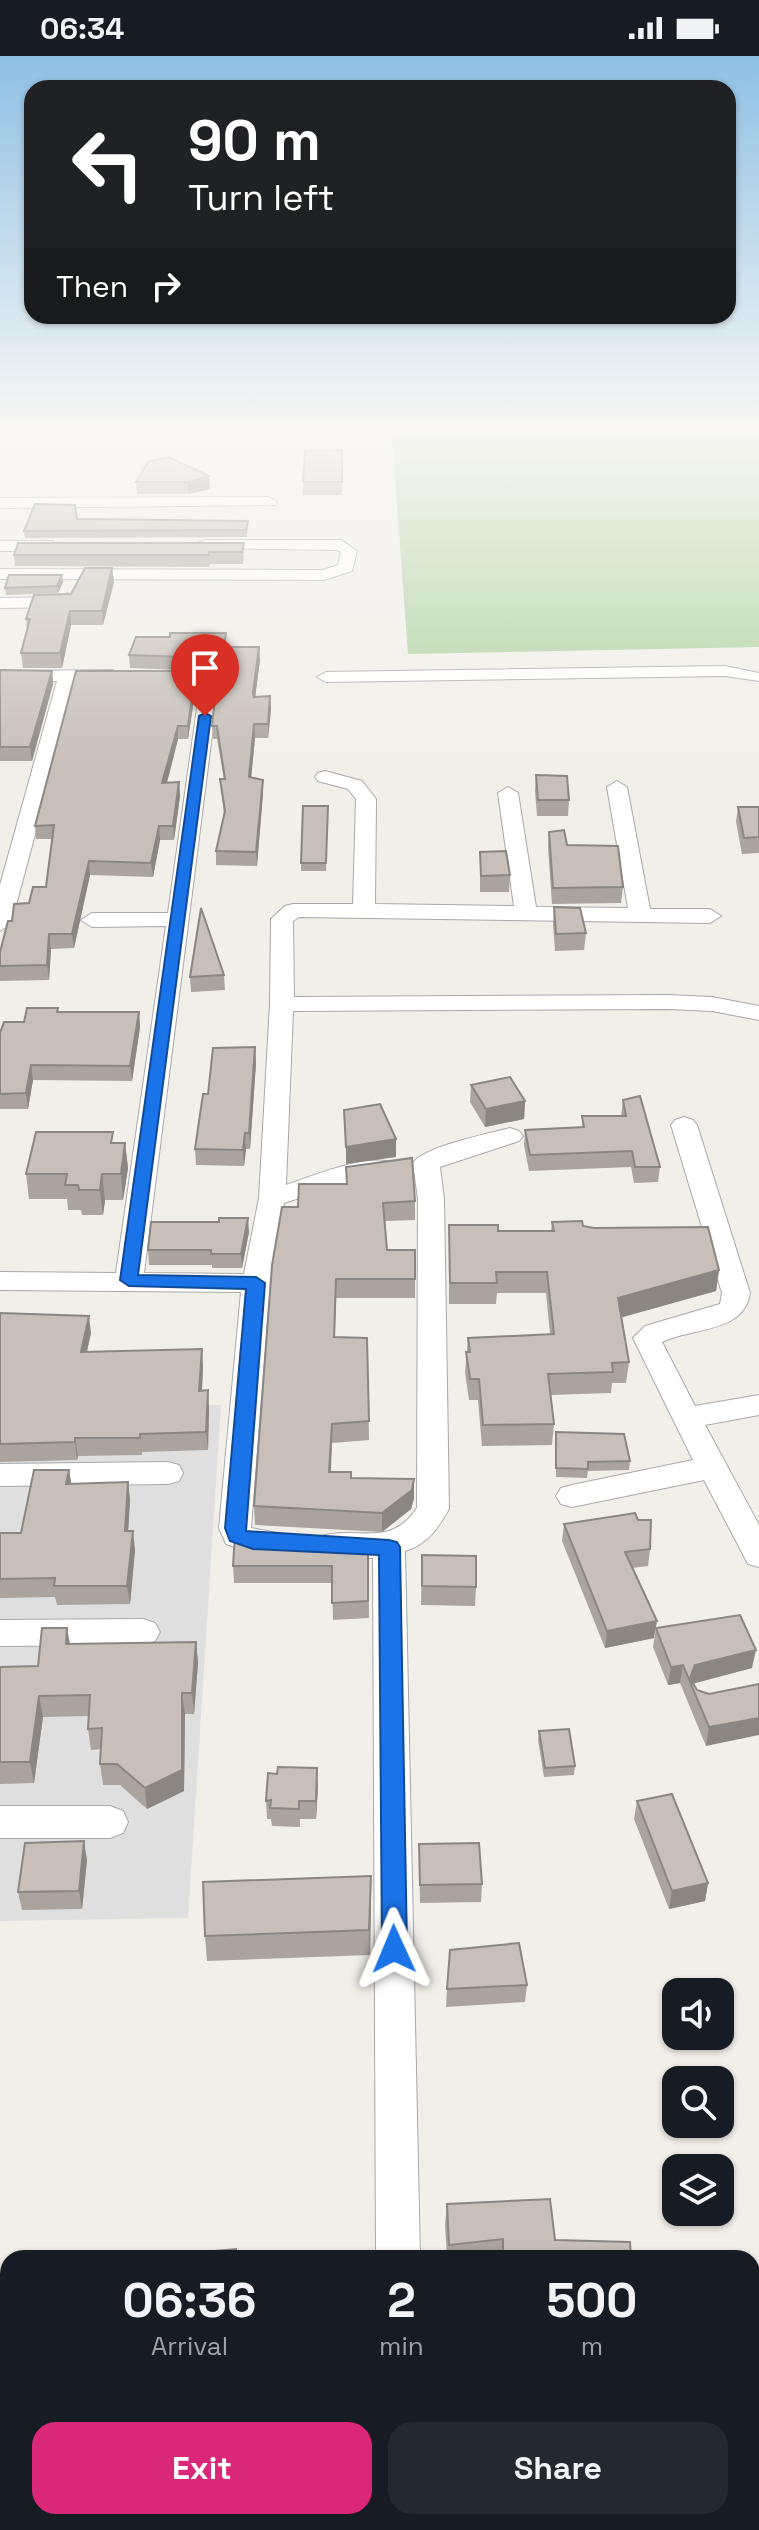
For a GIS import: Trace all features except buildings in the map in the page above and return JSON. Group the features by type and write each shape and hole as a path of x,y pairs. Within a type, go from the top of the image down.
{"street":[{"path":"0,574 77,575 130,567 324,575 346,568 349,551 341,545 189,545"},
{"path":"0,546 62,546"},
{"path":"0,603 66,601 77,575"},
{"path":"326,677 725,671 757,680"},
{"path":"0,924 68,675"},
{"path":"0,676 196,677 208,683 129,1280"},
{"path":"325,777 355,785 366,799 364,911"},
{"path":"617,787 631,876 641,915"},
{"path":"508,793 526,914"},
{"path":"426,1163 431,1199 433,1509 422,1524 389,1547 253,1541 237,1536 235,1528 256,1283 272,1198 282,1004 280,928 286,914 312,910 710,916"},
{"path":"92,920 177,919"},
{"path":"282,1004 577,1004 678,999 711,1002 759,1013"},
{"path":"684,1125 736,1293 734,1305 729,1312 647,1338 759,1555"},
{"path":"272,1198 341,1176 426,1163 510,1136"},
{"path":"0,1281 256,1283"},
{"path":"686,1418 759,1405"},
{"path":"572,1496 712,1467"},
{"path":"0,1475 168,1473"},
{"path":"389,1547 398,2250"},
{"path":"0,1633 143,1632"},
{"path":"0,1822 110,1822"}],"shaded area":[{"path":"221,1405 188,1918 0,1921 0,1406"}],"green space":[{"path":"400,540 759,540 759,647 408,654"}],"route":[{"path":"205,716 129,1257 129,1280 256,1283 235,1528 237,1536 253,1541 389,1547 394,1949"}]}
